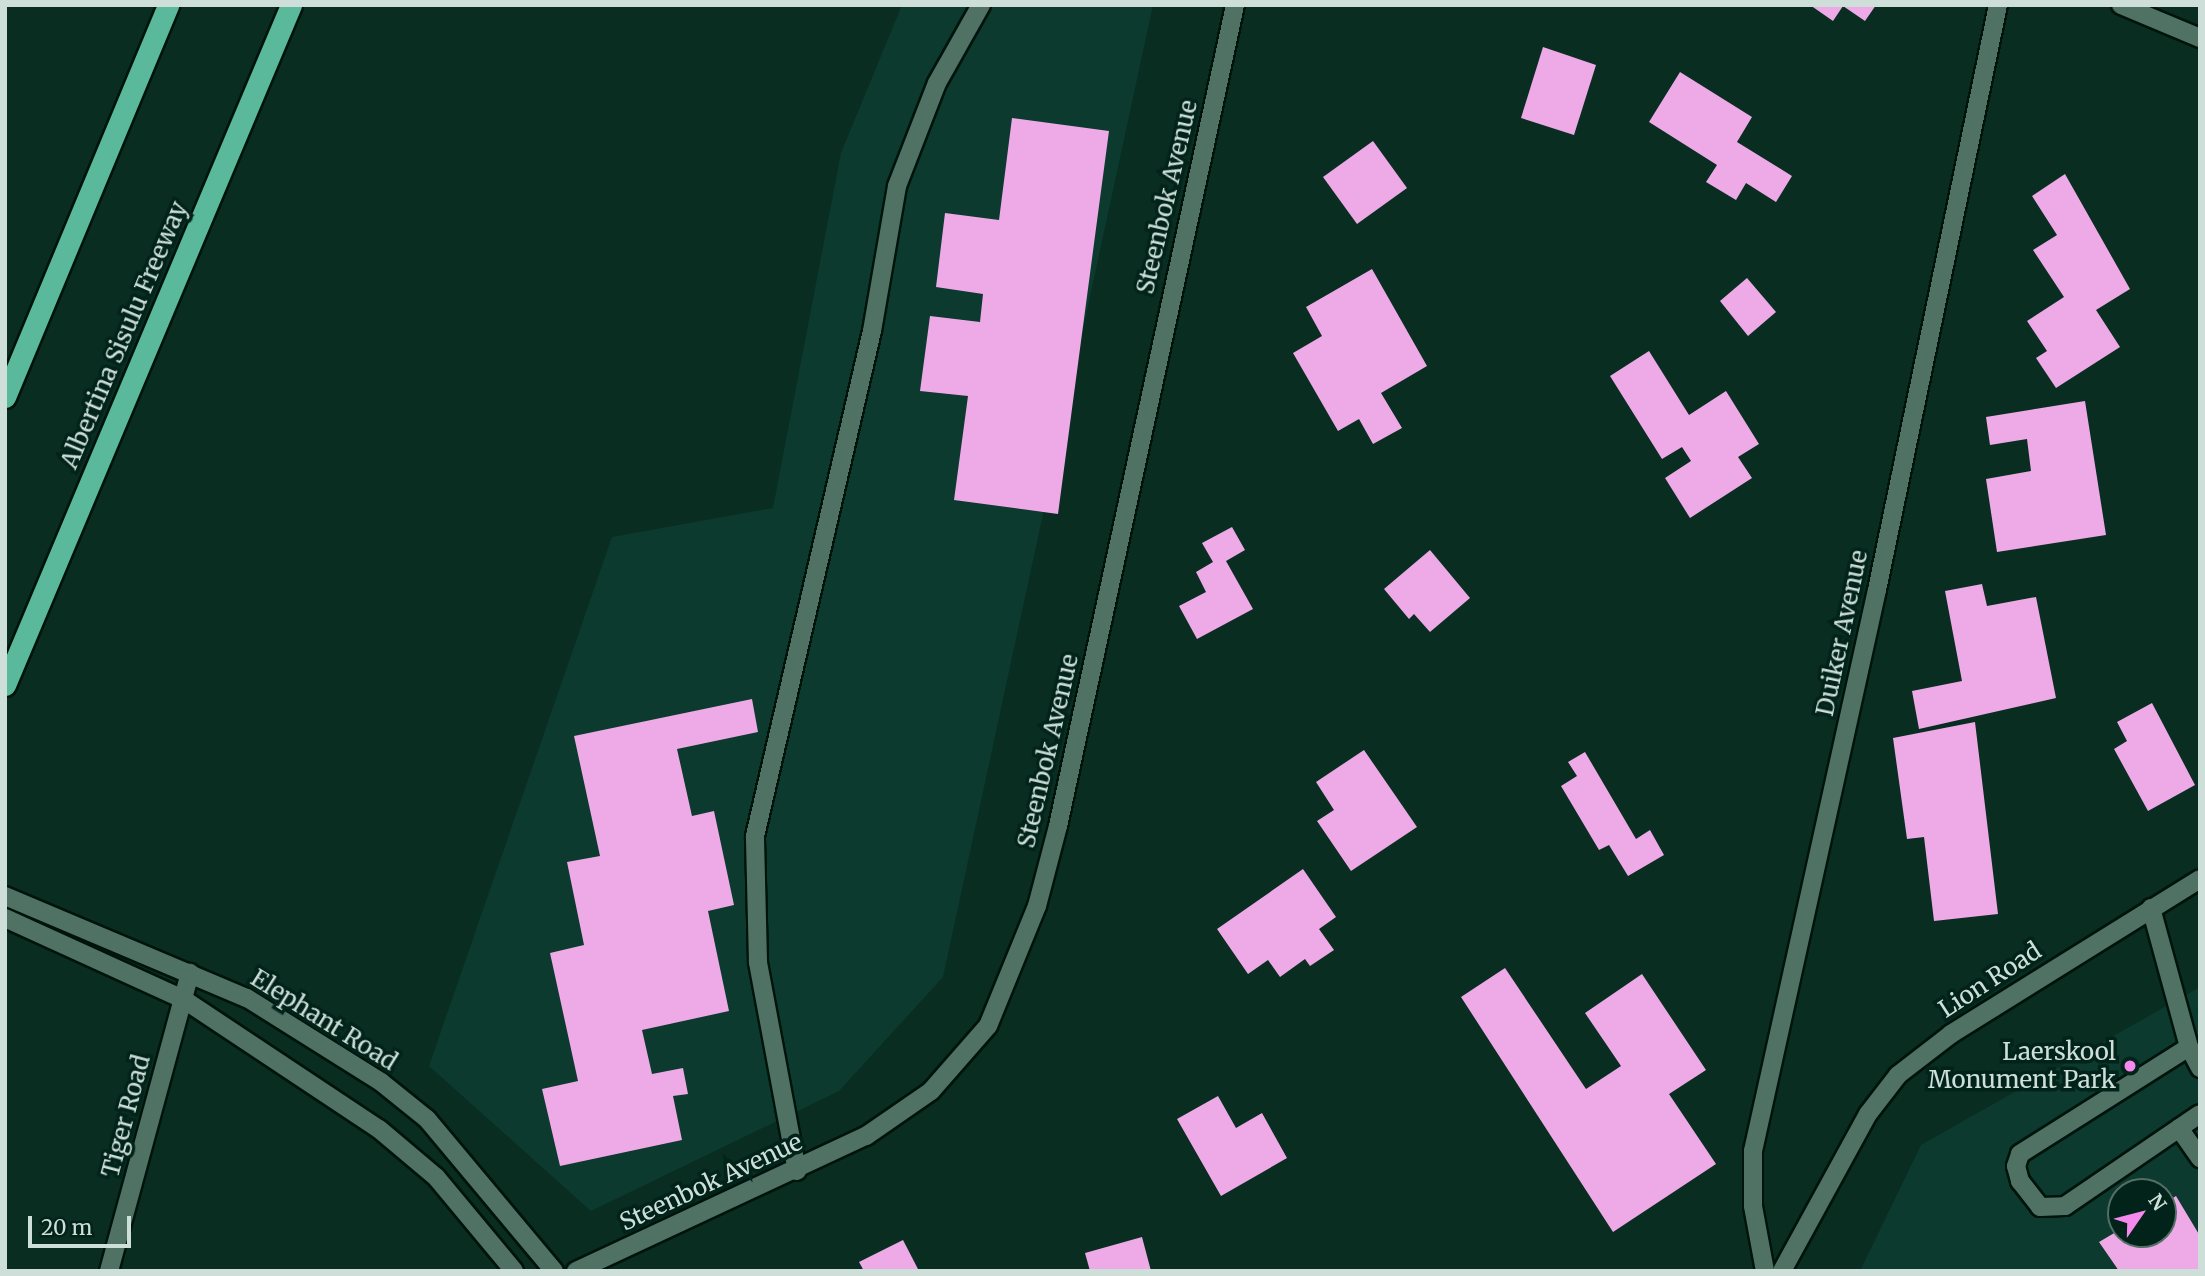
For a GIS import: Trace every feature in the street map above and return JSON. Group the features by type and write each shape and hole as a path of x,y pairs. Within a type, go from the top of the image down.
{"highway":[{"path":"5,397 168,5"},
{"name":"Albertina Sisulu Freeway","path":"5,685 291,5"}],"street":[{"path":"797,1171 758,962 755,836 872,331 897,186 937,83 981,5"},
{"name":"Steenbok Avenue","path":"576,1271 797,1171 866,1136 931,1091 988,1027 1011,978 1037,906 1058,827 1235,5"},
{"name":"Duiker Avenue","path":"1765,1271 1753,1206 1753,1151 1877,590 1998,5"},
{"path":"2122,5 2200,38"},
{"name":"Lion Road","path":"1782,1271 1868,1114 1898,1075 1951,1034 2200,879"},
{"name":"Elephant Road","path":"5,896 247,998 313,1037 427,1119 554,1271"},
{"path":"2151,908 2189,1047 2200,1068"},
{"path":"5,918 183,999 407,1148 514,1271"},
{"name":"Tiger Road","path":"109,1271 190,973"},
{"path":"2189,1047 2020,1154 2016,1166 2020,1181 2040,1207 2065,1206 2200,1114"},
{"path":"2179,1128 2200,1158"}],"shaded area":[{"path":"902,5 1153,5 943,977 839,1091 591,1211 429,1066 612,537 773,508 841,153"},
{"name":"Laerskool Monument Park","path":"2200,987 2200,1271 1860,1271 1921,1145"}],"building":[{"path":"1810,5 1876,5 1865,21 1843,6 1833,21"},
{"path":"1543,47 1596,65 1574,135 1521,118"},
{"path":"1680,72 1752,117 1737,142 1792,176 1776,202 1746,183 1736,200 1706,182 1717,165 1649,122"},
{"path":"1012,118 1109,131 1058,514 954,500 968,396 920,391 930,316 980,322 983,294 936,287 945,213 999,220"},
{"path":"1373,141 1407,188 1357,224 1323,177"},
{"path":"2065,174 2130,289 2096,310 2120,347 2056,388 2036,358 2047,351 2027,321 2064,297 2033,250 2057,235 2032,196"},
{"path":"1372,269 1427,366 1381,393 1402,428 1373,444 1359,419 1338,431 1293,353 1322,336 1306,307"},
{"path":"1747,278 1776,312 1748,336 1720,301"},
{"path":"1649,351 1689,415 1726,391 1759,444 1738,457 1752,478 1690,518 1665,478 1691,461 1682,447 1662,459 1610,376"},
{"path":"2085,401 2106,535 1997,552 1986,479 2031,471 2027,439 1990,445 1986,417"},
{"path":"1232,527 1245,550 1226,561 1253,609 1197,639 1179,606 1206,592 1196,572 1213,562 1202,543"},
{"path":"1430,550 1470,598 1430,632 1414,614 1409,619 1384,589"},
{"path":"1982,584 1987,606 2036,597 2056,698 1919,729 1912,691 1962,681 1945,591"},
{"path":"752,699 758,732 677,749 692,816 714,811 734,905 708,911 729,1011 642,1030 652,1074 683,1068 688,1094 673,1096 682,1140 560,1166 542,1089 578,1081 550,953 584,945 567,862 600,856 574,736"},
{"path":"2152,703 2195,785 2148,811 2114,749 2127,741 2117,722"},
{"path":"1975,722 1998,914 1934,921 1924,837 1907,839 1893,738"},
{"path":"1364,750 1417,827 1351,871 1317,821 1334,810 1316,782"},
{"path":"1585,752 1636,839 1650,830 1664,855 1628,876 1609,845 1599,850 1561,786 1577,776 1568,762"},
{"path":"1303,869 1336,917 1319,929 1334,950 1310,966 1305,959 1280,977 1268,960 1248,974 1217,929"},
{"path":"1505,968 1586,1089 1621,1066 1585,1013 1642,974 1706,1070 1669,1094 1716,1164 1613,1232 1461,997"},
{"path":"1218,1096 1236,1128 1262,1113 1287,1158 1221,1196 1177,1119"},
{"path":"2177,1198 2200,1236 2200,1271 2119,1271 2099,1242 2107,1237 2107,1248 2177,1248"},
{"path":"1142,1237 1151,1271 1090,1271 1085,1253"},
{"path":"903,1240 919,1271 864,1271 859,1262"}],"place":[{"name":"Laerskool Monument Park","path":"2130,1066"}]}
